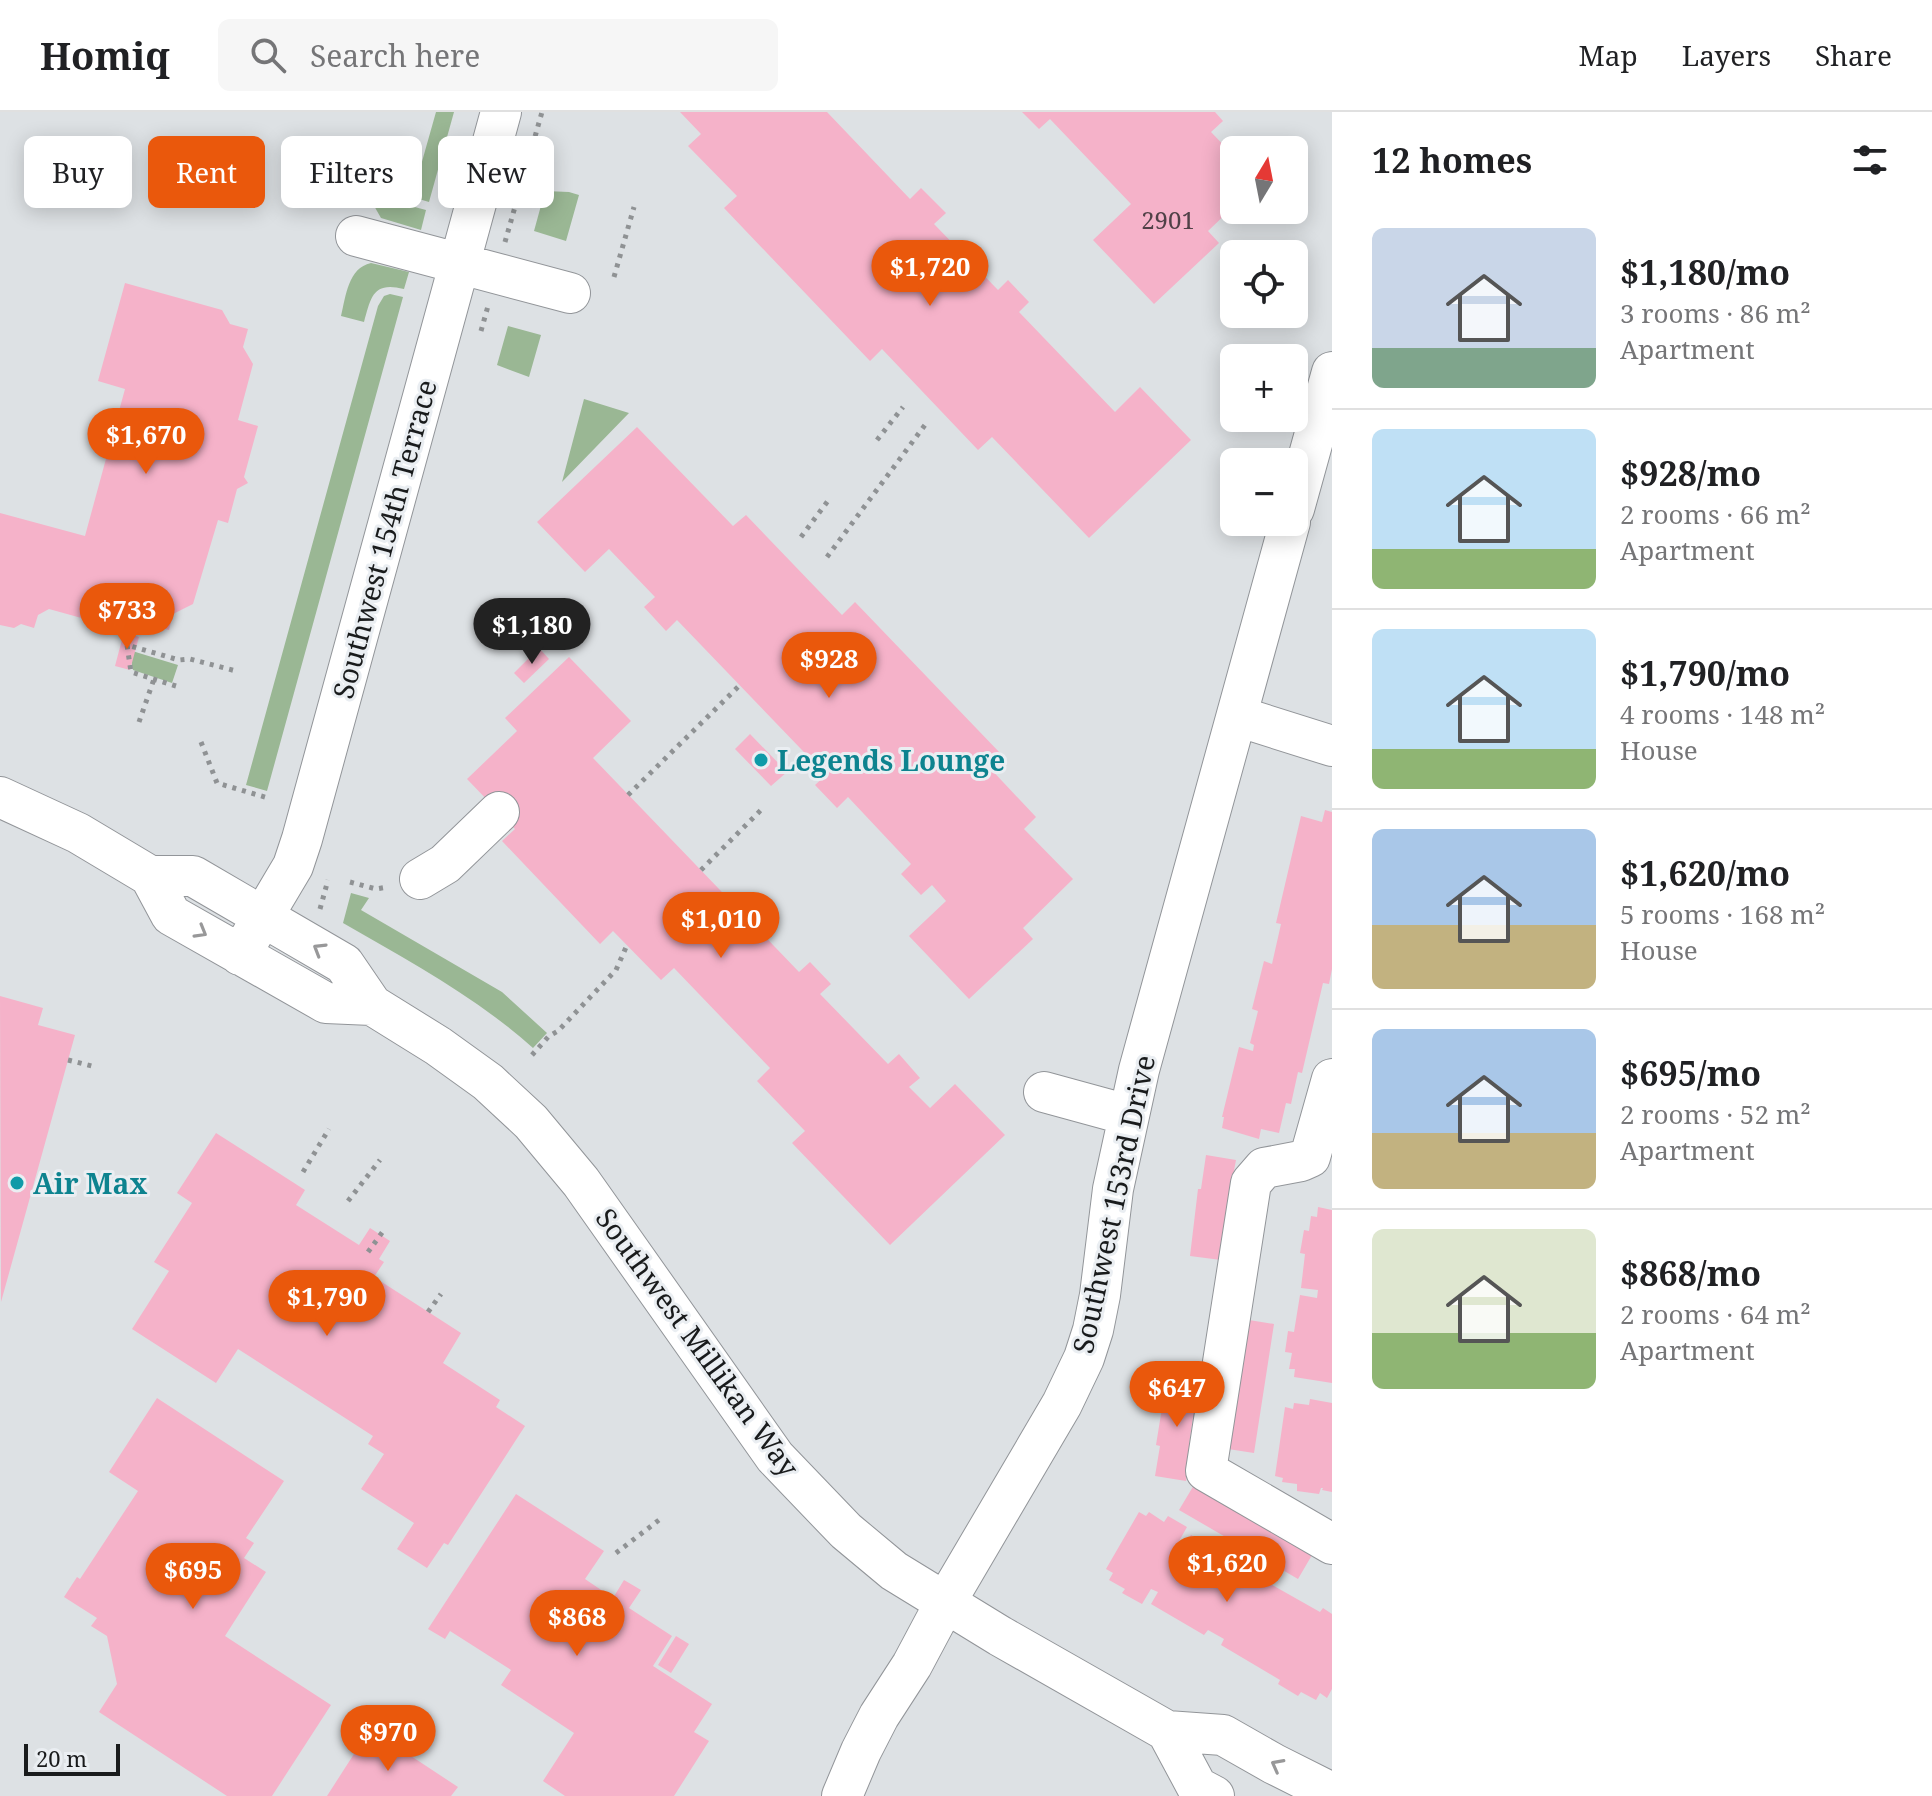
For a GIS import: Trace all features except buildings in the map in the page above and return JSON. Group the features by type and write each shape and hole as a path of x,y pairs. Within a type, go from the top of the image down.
{"street":[{"name":"Southwest 154th Terrace","path":"240,955 293,866 302,839 501,112"},
{"path":"356,236 570,293"},
{"path":"1305,448 1318,378"},
{"name":"Southwest 153rd Drive","path":"842,1796 879,1716 912,1665 1062,1404 1084,1358 1100,1295 1113,1189 1139,1070 1286,536"},
{"path":"1237,716 1332,746"},
{"path":"0,797 78,833 150,876"},
{"path":"420,879 445,864 499,812"},
{"name":"Southwest Millikan Way","path":"372,1005 326,1003 171,915 150,876 193,876 344,964 372,1005 488,1082 531,1122 581,1182 775,1457 846,1531 894,1571 1167,1731 1223,1735 1332,1793"},
{"path":"1332,1079 1321,1159 1264,1168 1251,1183 1206,1471 1332,1544"},
{"path":"1044,1092 1128,1115"},
{"path":"1167,1731 1197,1787 1214,1796"}],"path":[{"path":"614,277 634,207"},
{"path":"877,440 903,407"},
{"path":"827,557 925,425"},
{"path":"801,537 830,498"},
{"path":"176,686 131,672 127,645 179,660 190,659 236,671"},
{"path":"139,722 154,679"},
{"path":"628,795 740,685"},
{"path":"201,742 217,783 268,798"},
{"path":"701,870 763,808"},
{"path":"350,882 358,885"},
{"path":"532,1055 616,970 627,945"},
{"path":"68,1060 92,1066"},
{"path":"303,1172 329,1129"},
{"path":"348,1201 380,1160"},
{"path":"368,1252 384,1230"},
{"path":"428,1312 441,1294"},
{"path":"616,1553 659,1520"}],"green space":[{"path":"436,112 454,112 447,136 438,136 438,170 429,202 422,200 422,162"},
{"path":"554,191 579,195 566,241 534,231 540,208 554,208"},
{"path":"375,208 426,210 421,230 381,218"},
{"path":"371,263 409,272 404,289 386,287 375,293 364,322 341,316 353,277 363,266"},
{"path":"384,296 403,297 267,791 246,785 378,306"},
{"path":"508,326 541,335 529,377 497,365"},
{"path":"584,399 629,413 562,482"},
{"path":"507,601 547,621 527,640 498,633"},
{"path":"129,650 178,665 172,683 133,670"},
{"path":"351,893 369,898 361,910 502,992 547,1033 533,1048 465,996 343,923"}],"place":[{"name":"Legends Lounge","path":"761,760"},
{"name":"Air Max","path":"17,1183"}]}
